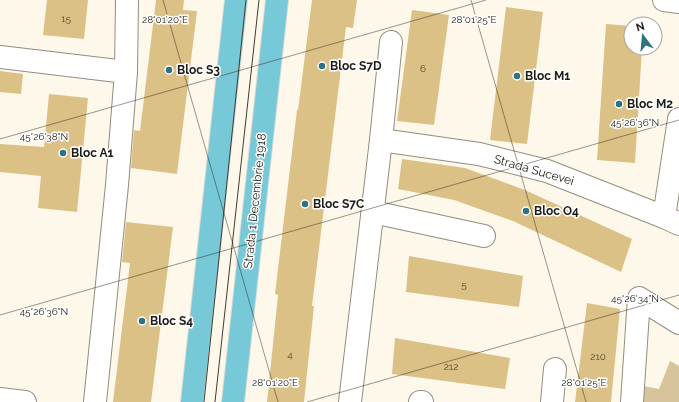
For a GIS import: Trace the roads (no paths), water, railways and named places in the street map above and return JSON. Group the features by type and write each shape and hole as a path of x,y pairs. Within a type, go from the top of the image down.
{"main road":[{"path":"192,402 236,0"},
{"name":"Strada 1 Decembrie 1918","path":"233,402 277,0"}],"street":[{"path":"95,402 117,185 126,72 127,0"},
{"path":"664,0 679,2"},
{"path":"350,402 373,212 391,42"},
{"path":"0,57 126,72"},
{"path":"672,220 679,119"},
{"name":"Strada Sucevei","path":"381,140 479,154 546,171 672,220"},
{"path":"373,212 484,236"},
{"path":"632,402 639,298 679,323"},
{"path":"552,402 555,368"},
{"path":"0,399 25,402"}],"tram line":[{"path":"204,402 246,0"},
{"path":"215,402 259,0"}],"place":[{"name":"Bloc S7D","path":"322,66"},
{"name":"Bloc S3","path":"169,70"},
{"name":"Bloc M1","path":"517,76"},
{"name":"Bloc M2","path":"619,104"},
{"name":"Bloc A1","path":"63,153"},
{"name":"Bloc S7C","path":"305,204"},
{"name":"Bloc O4","path":"526,211"},
{"name":"Bloc S4","path":"142,321"}]}
